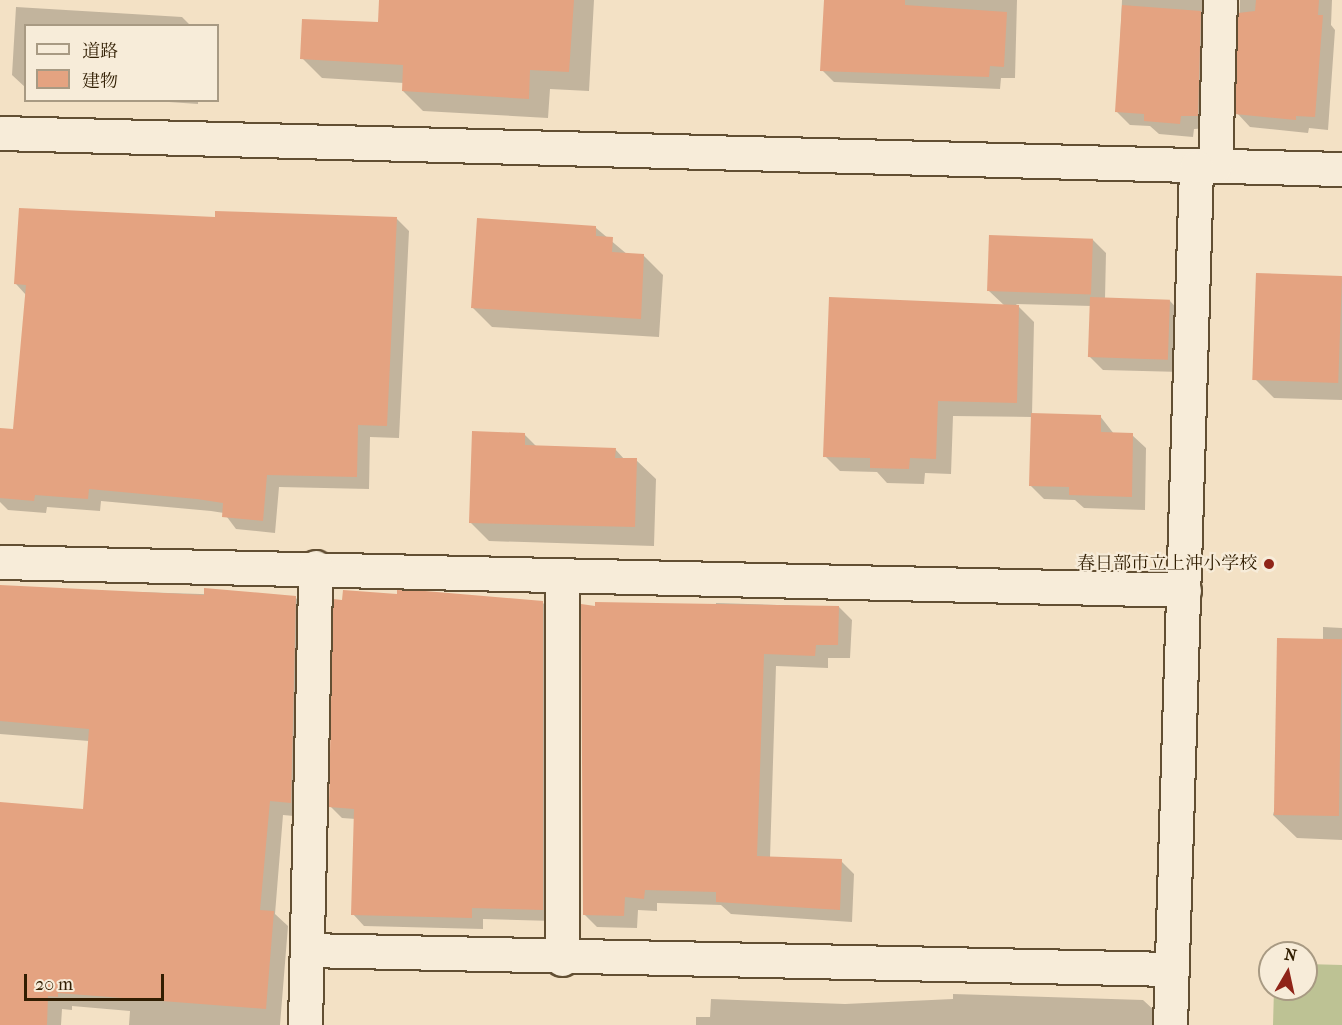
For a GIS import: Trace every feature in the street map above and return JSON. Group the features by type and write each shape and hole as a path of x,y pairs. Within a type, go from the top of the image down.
{"street":[{"path":"1170,1025 1170,969 1184,590 1205,166 1220,0"},
{"path":"0,132 1342,169"},
{"path":"0,562 315,567 1184,590"},
{"path":"305,1025 315,567"},
{"path":"562,575 562,959"},
{"path":"307,951 562,959 1170,969"}],"green space":[{"path":"1318,964 1342,965 1342,1025 1273,1025 1274,1001 1318,1001"}],"building":[{"path":"379,0 574,0 569,72 530,70 529,99 402,91 403,65 300,59 302,19 378,22"},
{"path":"824,0 905,0 905,5 1007,12 1004,67 990,66 989,77 820,71"},
{"path":"1256,0 1319,0 1318,15 1323,15 1315,117 1296,116 1296,120 1235,114 1238,13 1255,11"},
{"path":"1122,5 1201,11 1198,116 1181,116 1180,124 1144,121 1144,114 1115,112"},
{"path":"19,208 215,217 215,211 397,217 387,426 358,425 357,477 267,475 263,521 222,517 223,503 89,489 88,499 35,495 34,501 0,498 0,428 13,429 26,285 14,284"},
{"path":"477,218 596,226 596,236 613,237 612,252 644,254 641,319 471,308"},
{"path":"989,235 1093,239 1091,295 987,291"},
{"path":"1256,273 1342,276 1338,383 1252,380"},
{"path":"829,297 1019,305 1017,403 938,401 936,459 910,458 909,469 870,468 870,458 823,457"},
{"path":"1090,297 1170,300 1168,360 1088,357"},
{"path":"1031,413 1101,415 1101,432 1133,433 1132,497 1069,495 1069,487 1029,486"},
{"path":"472,431 525,433 525,445 616,448 615,458 637,458 635,527 469,523"},
{"path":"0,585 204,595 204,588 296,596 291,803 270,801 260,910 274,911 266,1009 58,993 58,997 48,996 47,1025 0,1025 0,802 83,809 89,729 0,721"},
{"path":"343,590 397,594 397,590 425,591 543,601 543,910 472,908 472,918 351,915 354,809 329,807 333,599 342,600"},
{"path":"595,602 839,606 838,645 816,645 815,656 764,654 757,856 842,859 840,910 716,902 716,892 645,890 644,899 625,897 624,916 583,915 581,604 595,606"},
{"path":"1277,638 1342,639 1339,816 1274,815"}],"place":[{"name":"春日部市立上沖小学校","path":"1269,564"}]}
